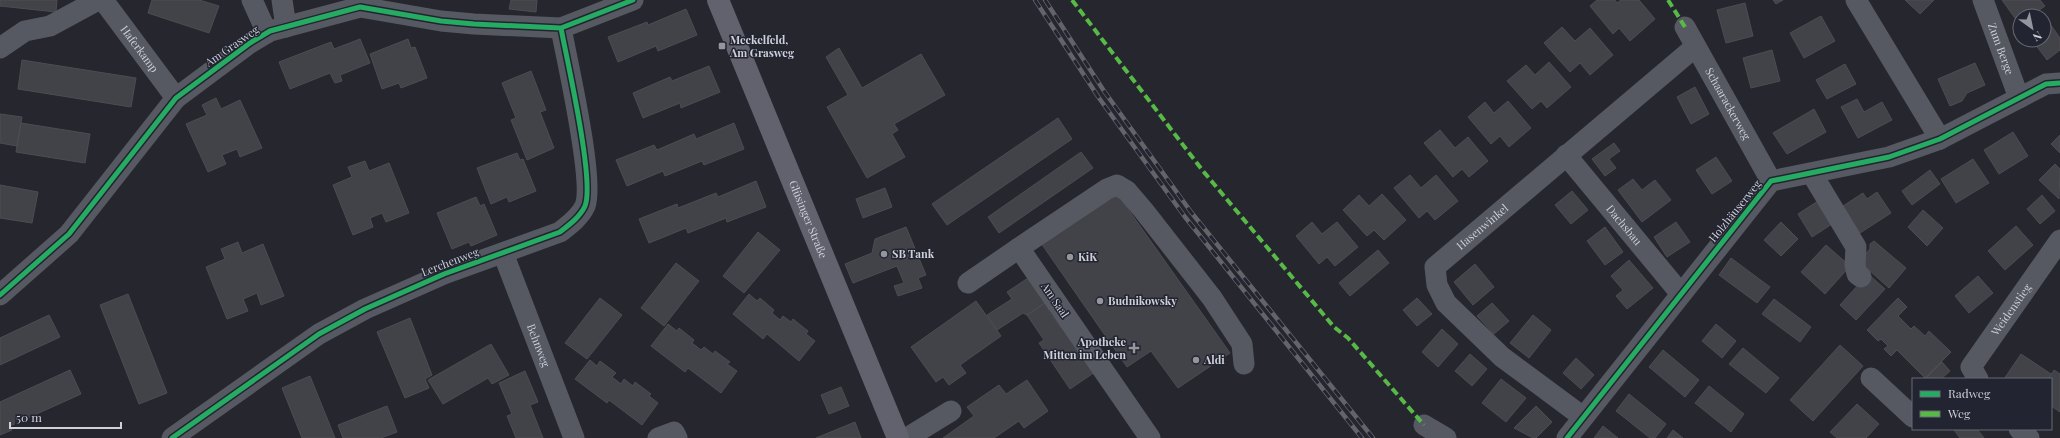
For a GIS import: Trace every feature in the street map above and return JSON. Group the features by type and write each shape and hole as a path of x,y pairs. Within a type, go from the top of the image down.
{"main road":[{"name":"Glüsinger Straße","path":"718,0 898,438"}],"street":[{"path":"0,48 25,31 50,26 98,0"},
{"name":"Haferkamp","path":"103,0 176,98"},
{"path":"252,0 277,30"},
{"path":"277,30 282,0"},
{"name":"Am Grasweg","path":"0,295 68,234 176,98 250,43 277,30 360,7 474,24 561,28 633,0"},
{"path":"1856,0 1940,140"},
{"name":"Zum Berge","path":"1984,0 2019,98"},
{"name":"Schaarackerweg","path":"1684,27 1771,181"},
{"name":"Lerchenweg","path":"172,438 319,334 365,309 444,274 560,232 575,220 585,206 587,176 561,28"},
{"name":"Hasenwinkel","path":"1583,418 1502,357 1446,303 1437,286 1435,267 1695,47"},
{"name":"Holzhäuserweg","path":"1567,438 1771,181 1812,174 1889,157 1940,140 2046,84 2060,83"},
{"name":"Dachsbau","path":"1566,155 1681,294"},
{"path":"1812,174 1856,247 1855,265 1857,274 1861,277"},
{"path":"968,283 1107,189 1117,185 1127,191 1176,250 1212,298 1242,344 1244,364"},
{"name":"Weidenstieg","path":"1970,375 2060,240"},
{"name":"Am Saal","path":"1019,248 1150,438"},
{"name":"Behnweg","path":"503,253 574,438"},
{"path":"1871,378 1912,416"},
{"path":"907,438 951,411"},
{"path":"1424,425 1446,438"},
{"path":"2020,430 2029,438"},
{"path":"658,438 674,432 677,438"}],"building":[{"path":"0,0 57,0 56,12 0,6"},
{"path":"152,0 199,0 219,6 209,33 148,13"},
{"path":"511,0 537,0 536,12 509,9"},
{"path":"1597,0 1615,0 1617,3 1621,0 1639,0 1655,19 1630,41 1619,28 1613,34 1590,6"},
{"path":"1773,0 1783,0 1776,4"},
{"path":"1905,0 1934,0 1920,14"},
{"path":"2002,0 2040,0 2045,6 2042,8 2012,8 2012,14"},
{"path":"1745,3 1753,36 1726,43 1717,10"},
{"path":"686,9 697,35 658,51 656,46 618,62 608,37 647,22 648,25"},
{"path":"1821,16 1835,41 1804,58 1790,33"},
{"path":"1562,27 1575,41 1590,28 1613,55 1590,75 1580,63 1570,72 1544,43"},
{"path":"2052,27 2060,38 2060,50 2047,60 2038,48 2052,48"},
{"path":"360,39 370,63 340,75 342,81 335,83 330,73 290,89 279,62 331,42 334,49"},
{"path":"408,39 411,48 415,47 427,78 401,88 399,83 382,89 370,54"},
{"path":"839,48 862,88 921,54 945,95 894,124 898,130 892,134 905,157 867,178 827,107 848,95 826,57"},
{"path":"1772,50 1780,81 1751,88 1743,58"},
{"path":"22,60 136,78 131,107 18,89"},
{"path":"1549,62 1571,87 1547,108 1541,101 1532,109 1507,81 1526,65 1535,75"},
{"path":"1975,63 1985,85 1967,93 1962,101 1950,106 1938,79"},
{"path":"1845,64 1856,84 1827,99 1816,80"},
{"path":"709,66 720,92 681,108 680,103 643,118 633,93 670,77 672,81"},
{"path":"531,71 546,110 540,112 554,148 527,160 511,120 516,118 502,83"},
{"path":"1695,87 1709,114 1691,124 1677,97"},
{"path":"216,98 221,109 240,100 262,148 240,157 237,149 222,155 226,164 208,172 186,124 207,115 202,105"},
{"path":"1857,99 1864,112 1882,102 1892,120 1858,138 1841,107"},
{"path":"1508,101 1531,128 1509,147 1500,136 1491,144 1468,117 1485,102 1494,113"},
{"path":"1814,109 1826,132 1787,154 1773,133"},
{"path":"0,114 22,117 17,146 0,143"},
{"path":"1058,118 1072,139 947,225 932,204"},
{"path":"21,123 90,134 85,163 16,152"},
{"path":"734,123 744,149 704,165 702,161 665,176 663,171 627,186 616,160 654,145 657,150 694,134 696,139"},
{"path":"1440,130 1455,148 1468,137 1488,161 1469,177 1462,169 1453,177 1424,143"},
{"path":"2013,132 2028,156 1999,174 1984,150"},
{"path":"2060,135 2060,153 2051,144"},
{"path":"1614,143 1620,151 1609,159 1616,168 1605,176 1592,159"},
{"path":"1081,152 1093,168 999,233 988,217"},
{"path":"517,153 520,160 523,159 536,191 509,202 507,197 491,204 477,168"},
{"path":"1716,157 1732,181 1712,194 1696,170"},
{"path":"1973,159 1989,183 1956,203 1941,179"},
{"path":"365,161 369,171 389,163 409,213 386,222 382,213 370,218 373,227 353,235 333,185 352,177 348,167"},
{"path":"2055,164 2060,169 2059,199 2039,180"},
{"path":"1930,170 1940,184 1912,205 1902,191"},
{"path":"1410,175 1421,188 1436,175 1458,201 1435,220 1427,211 1419,218 1394,188"},
{"path":"1633,179 1642,190 1655,180 1671,200 1642,222 1618,190"},
{"path":"756,181 766,207 727,222 726,218 688,233 686,228 649,243 639,219 677,204 678,208 716,193 718,197"},
{"path":"0,185 38,192 32,223 0,218"},
{"path":"885,188 892,207 863,218 856,199"},
{"path":"1572,191 1588,210 1571,224 1555,205"},
{"path":"1116,192 1230,353 1178,388 1151,351 1127,367 1041,243"},
{"path":"1877,192 1891,213 1860,233 1843,206 1863,193 1867,199"},
{"path":"1382,194 1406,220 1384,240 1374,230 1367,236 1343,210 1359,195 1369,206"},
{"path":"2042,195 2055,211 2040,224 2027,209"},
{"path":"476,197 480,206 484,204 497,235 471,246 469,242 452,249 437,213"},
{"path":"1818,201 1832,224 1812,237 1798,214"},
{"path":"1923,210 1943,228 1927,246 1908,227"},
{"path":"1312,222 1322,234 1337,222 1358,247 1335,266 1327,257 1319,264 1296,236"},
{"path":"1676,222 1690,242 1667,257 1654,237"},
{"path":"1781,222 1798,239 1781,256 1764,240"},
{"path":"2016,226 2033,245 2005,270 1988,251"},
{"path":"906,227 926,275 918,278 922,288 898,296 894,286 904,283 897,266 853,283 845,264 872,253 875,239"},
{"path":"1605,227 1623,252 1605,265 1587,241"},
{"path":"758,232 780,250 744,293 723,276"},
{"path":"1874,241 1906,268 1889,288 1859,261 1870,249 1870,244"},
{"path":"238,242 242,253 263,244 284,296 261,305 257,293 243,299 248,311 227,319 206,267 225,259 221,249"},
{"path":"1826,245 1850,266 1825,294 1801,272"},
{"path":"1378,250 1389,263 1350,296 1339,283"},
{"path":"1731,258 1770,287 1757,303 1719,275"},
{"path":"1629,260 1653,288 1627,309 1616,296 1623,290 1611,276"},
{"path":"676,263 699,281 664,326 641,308"},
{"path":"1475,264 1494,287 1473,305 1454,282"},
{"path":"1868,274 1885,289 1856,320 1840,305"},
{"path":"1031,276 1048,301 1027,315 1023,313 997,330 987,315 1012,299 1007,292"},
{"path":"1978,276 1993,293 1969,313 1955,296"},
{"path":"128,294 167,393 139,404 100,305"},
{"path":"749,294 757,301 760,298 774,310 772,313 780,320 783,316 791,322 793,319 808,331 806,334 815,341 799,361 767,334 763,339 733,314"},
{"path":"600,298 622,315 587,359 565,343"},
{"path":"1417,298 1432,314 1417,326 1403,310"},
{"path":"1898,298 1907,307 1898,316 1911,329 1914,326 1925,336 1929,331 1951,352 1925,378 1897,350 1891,356 1884,349 1888,346 1881,339 1878,341 1867,330"},
{"path":"1774,299 1811,327 1800,342 1762,314"},
{"path":"976,301 1001,336 960,365 966,373 949,385 943,377 936,382 911,347"},
{"path":"1048,301 1052,307 1048,310 1061,328 1063,326 1095,372 1070,389 1039,343 1044,340 1027,315"},
{"path":"1492,303 1509,321 1494,334 1477,316"},
{"path":"49,315 60,337 0,365 0,338"},
{"path":"1533,315 1551,330 1529,358 1510,343"},
{"path":"410,318 432,375 425,379 429,388 405,398 377,332"},
{"path":"668,324 677,331 679,328 694,340 692,343 701,350 704,347 713,354 715,351 730,362 727,364 737,371 721,393 688,368 685,372 651,346"},
{"path":"1716,324 1736,341 1722,358 1702,341"},
{"path":"1442,329 1458,344 1438,367 1422,352"},
{"path":"491,344 509,375 492,384 488,378 443,404 428,380"},
{"path":"1840,345 1863,366 1813,421 1790,400"},
{"path":"1743,348 1779,378 1766,393 1729,364"},
{"path":"1663,350 1699,380 1685,397 1649,367"},
{"path":"1470,354 1487,369 1472,386 1455,371"},
{"path":"2021,354 2051,374 2049,378 2005,378"},
{"path":"1576,358 1594,375 1581,389 1563,373"},
{"path":"590,360 597,366 600,361 616,373 612,377 621,384 624,379 633,386 635,382 651,394 649,396 658,403 642,425 609,400 607,403 575,379"},
{"path":"1942,362 1950,371 1942,378 1926,378"},
{"path":"70,370 81,394 10,426 12,430 0,435 0,402"},
{"path":"2054,370 2060,374 2060,412 2052,407 2052,378 2049,378"},
{"path":"525,371 538,402 530,405 543,438 516,438 507,416 512,414 499,383"},
{"path":"310,376 335,438 302,438 282,388"},
{"path":"1501,379 1526,398 1506,422 1482,403"},
{"path":"1027,380 1048,411 1024,428 1019,421 994,438 943,438 974,416 967,407 999,385 1006,394"},
{"path":"1709,386 1744,414 1731,432 1695,403"},
{"path":"841,387 849,406 829,414 821,395"},
{"path":"1629,394 1666,424 1655,438 1650,438 1616,411"},
{"path":"1857,404 1879,424 1866,438 1837,438 1830,432"},
{"path":"387,406 397,432 381,438 343,438 338,425"},
{"path":"1536,406 1552,422 1536,438 1533,438 1514,428"},
{"path":"855,422 861,438 816,438"},
{"path":"1603,426 1618,438 1594,438"},
{"path":"1673,430 1683,438 1667,438"},
{"path":"1954,430 1978,430 1984,438 1960,438"}],"railway":[{"path":"1035,0 1099,98 1185,217 1362,438"},
{"path":"1045,0 1104,91 1191,212 1373,438"}],"marked path":[{"path":"1072,0 1203,171 1334,327 1348,338 1424,425"},
{"path":"1668,0 1685,27"}],"cycle path":[{"path":"0,295 69,234 176,98 250,43 270,31 360,7 441,21 561,28 633,0"},
{"path":"172,438 319,334 365,309 444,274 560,232 571,224 585,206 587,193 586,172 579,120 561,28"},
{"path":"1567,438 1771,181 1889,157 1940,139 2046,84 2060,83"}],"place":[{"name":"Meckelfeld, Am Grasweg","path":"722,46"},
{"name":"SB Tank","path":"884,254"},
{"name":"KiK","path":"1070,257"},
{"name":"Budnikowsky","path":"1100,301"},
{"name":"Apotheke Mitten im Leben","path":"1134,348"},
{"name":"Aldi","path":"1196,360"}]}
